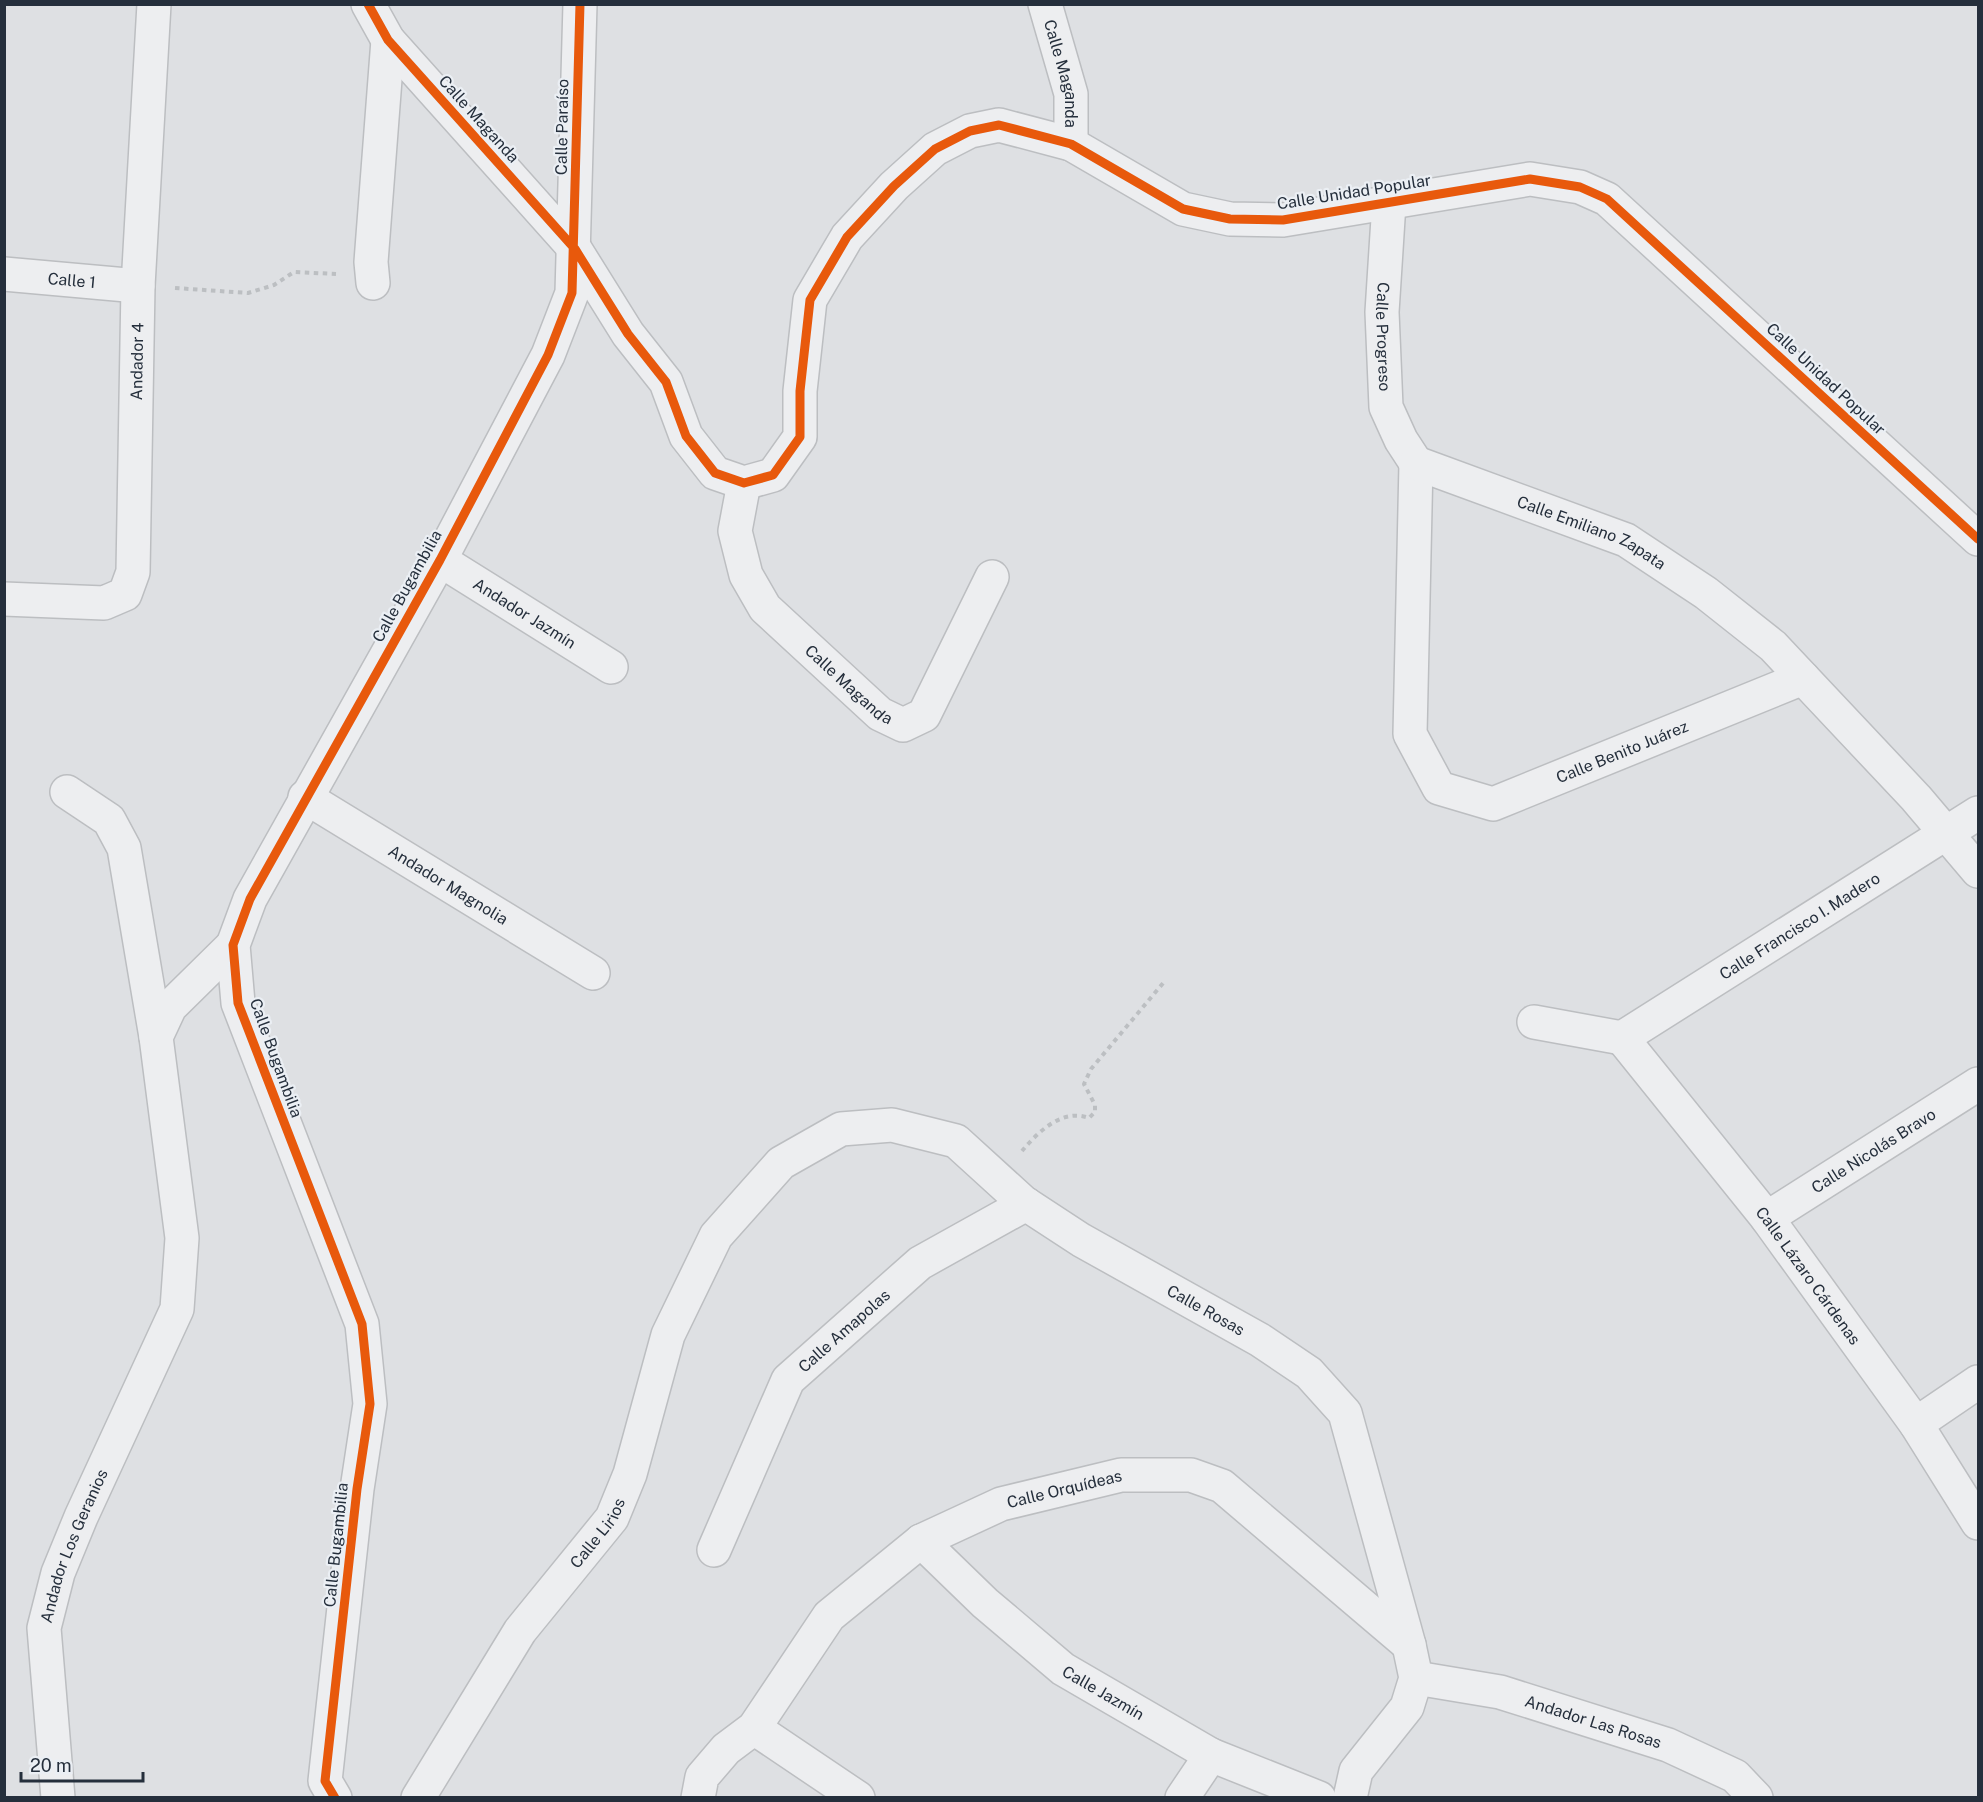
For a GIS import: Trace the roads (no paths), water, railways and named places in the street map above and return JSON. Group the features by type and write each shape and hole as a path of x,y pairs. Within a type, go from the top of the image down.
{"street":[{"name":"Andador 4","path":"4,599 104,603 125,594 133,572 138,286 153,4"},
{"name":"Calle Maganda","path":"368,4 388,40 575,249"},
{"name":"Calle Paraíso","path":"575,249 580,4"},
{"name":"Calle Maganda","path":"1045,4 1071,94 1071,144"},
{"path":"373,283 371,262 388,40"},
{"name":"Calle Unidad Popular","path":"744,483 773,476 800,437 800,391 810,300 847,237 894,186 935,149 970,131 999,125 1071,144 1184,209 1230,219 1283,220 1530,179 1580,187 1607,199 1978,539"},
{"name":"Calle Progreso","path":"1389,203 1382,312 1386,408 1401,440 1416,463"},
{"path":"575,249 628,334 666,382 686,436 715,473 744,483"},
{"name":"Calle Bugambilia","path":"335,1797 326,1781 357,1489 370,1404 362,1324 238,1003 232,945 250,899 305,797 440,560 548,355 572,293 575,249"},
{"name":"Calle 1","path":"4,274 138,286"},
{"name":"Calle Emiliano Zapata","path":"1416,463 1626,540 1706,593 1773,646 1948,834 1978,872"},
{"name":"Calle Benito Juárez","path":"1416,463 1410,734 1438,788 1493,804 1803,678"},
{"name":"Calle Maganda","path":"744,483 735,531 746,575 765,608 880,714 903,725 924,715 992,577"},
{"name":"Andador Jazmín","path":"440,560 611,667"},
{"path":"67,792 110,820 124,848 156,1037"},
{"name":"Andador Magnolia","path":"305,797 593,973"},
{"name":"Calle Francisco I. Madero","path":"1622,1038 1978,813"},
{"path":"156,1037 170,1007 232,945"},
{"path":"1533,1022 1622,1038"},
{"name":"Andador Los Geranios","path":"58,1797 44,1628 58,1573 77,1526 177,1309 182,1238 156,1037"},
{"name":"Calle Lázaro Cárdenas","path":"1622,1038 1767,1218 1916,1424 1978,1523"},
{"name":"Calle Nicolás Bravo","path":"1767,1218 1978,1083"},
{"name":"Calle Rosas","path":"716,1236 781,1163 841,1129 892,1125 956,1141 1026,1204 1107,1255 1260,1340 1309,1373 1345,1413 1416,1678 1407,1707 1356,1771 1350,1797"},
{"name":"Calle Amapolas","path":"714,1550 788,1380 920,1263 1026,1204"},
{"name":"Calle Lirios","path":"418,1797 520,1631 612,1518 630,1474 668,1335 716,1236"},
{"path":"1916,1424 1978,1382"},
{"name":"Calle Orquídeas","path":"754,1728 830,1616 921,1541 1001,1504 1122,1475 1191,1475 1222,1486 1409,1645"},
{"name":"Calle Jazmín","path":"921,1541 985,1603 1062,1669 1211,1755 1319,1797"},
{"name":"Andador Las Rosas","path":"1416,1678 1500,1692 1668,1745 1735,1776 1756,1797"},
{"path":"698,1797 702,1777 726,1749 754,1728 858,1797"},
{"path":"1182,1797 1211,1755"}]}
